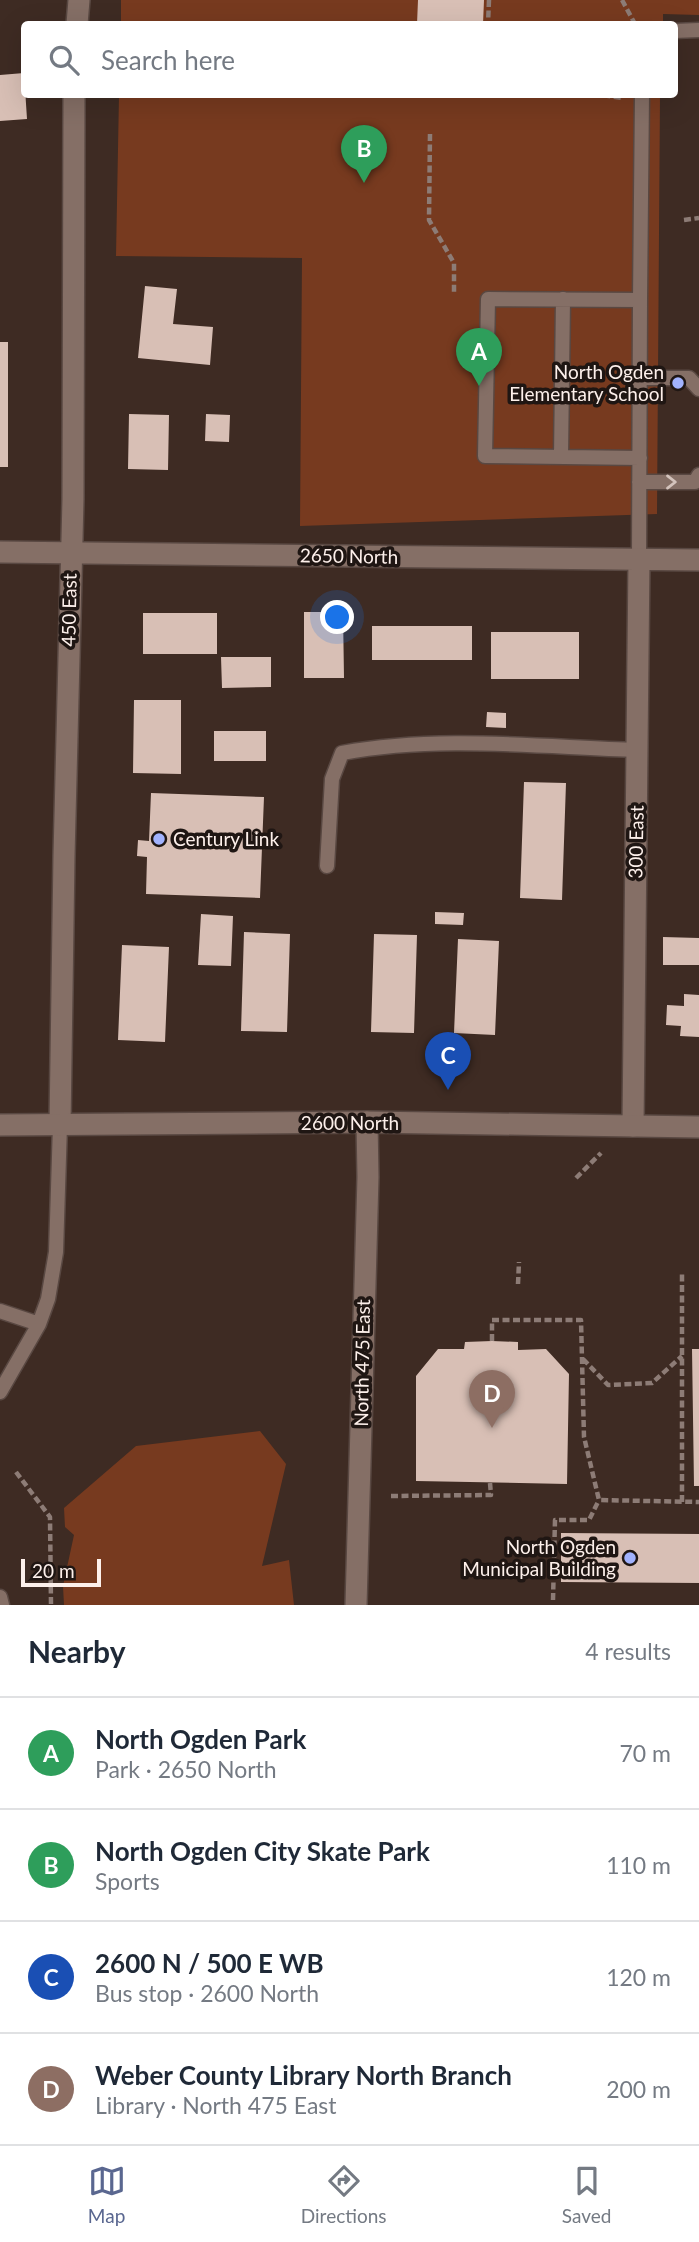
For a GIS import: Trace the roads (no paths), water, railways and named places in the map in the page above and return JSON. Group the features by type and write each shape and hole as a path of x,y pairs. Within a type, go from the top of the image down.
{"street":[{"path":"77,21 79,0"},
{"name":"450 East","path":"60,1125 71,554 74,98"},
{"name":"2650 North","path":"0,552 699,560"},
{"name":"300 East","path":"633,1126 639,559"},
{"name":"2600 North","path":"0,1125 367,1122 699,1127"},
{"name":"North 475 East","path":"356,1605 368,1177 367,1122"}],"lane":[{"path":"678,31 699,30"},
{"path":"639,559 642,98"},
{"path":"640,300 488,299 485,456 640,458"},
{"path":"561,457 563,299"},
{"path":"640,378 689,378 699,389"},
{"path":"639,482 695,482 699,475"},
{"path":"327,866 332,779 342,753 441,742 637,750"},
{"path":"0,1392 39,1324 54,1274 60,1125"},
{"path":"0,1311 39,1324"},
{"path":"0,1597 2,1605"}],"place":[{"name":"North Ogden City Skate Park","path":"364,183"},
{"name":"North Ogden Elementary School","path":"678,383"},
{"name":"North Ogden Park","path":"479,386"},
{"name":"Century Link","path":"159,839"},
{"name":"2600 N / 500 E WB","path":"448,1090"},
{"name":"Weber County Library North Branch","path":"492,1428"},
{"name":"North Ogden Municipal Building","path":"630,1558"}]}
